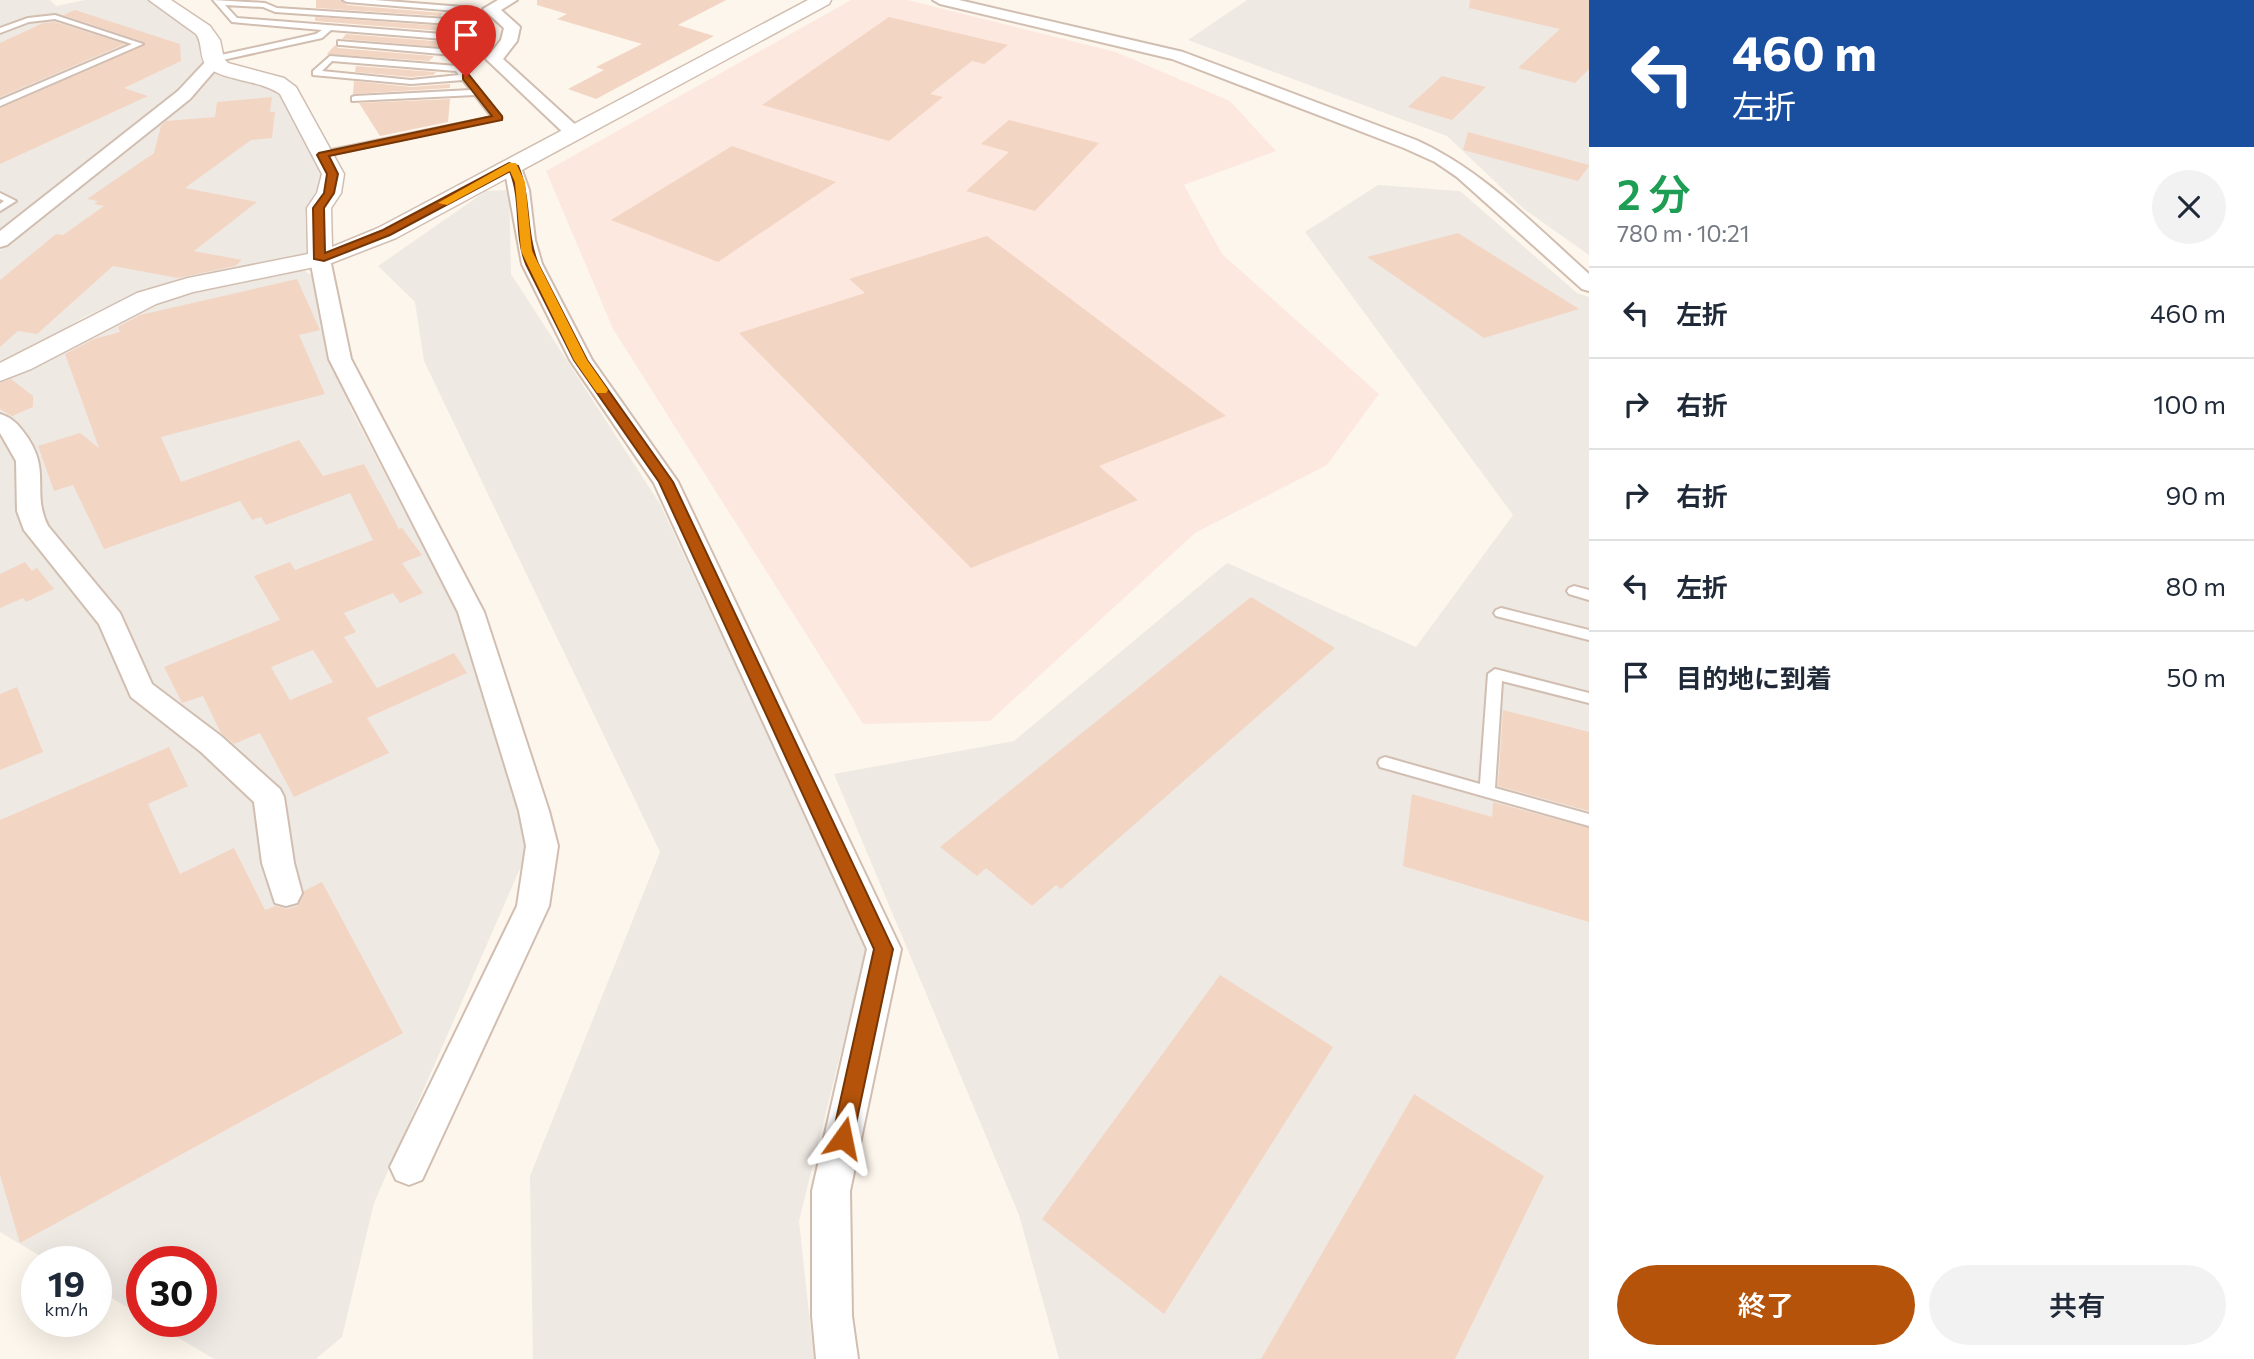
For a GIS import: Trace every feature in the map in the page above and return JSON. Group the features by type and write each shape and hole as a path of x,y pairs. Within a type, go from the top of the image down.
{"street":[{"path":"158,0 203,30 209,40 214,62 221,67 277,82 289,91 332,174 329,193 319,208 320,259 340,359 471,612 534,811 542,846 533,906 409,1167"},
{"path":"510,0 492,9 512,27 509,41 494,59 574,133"},
{"path":"0,373 50,350 111,312 137,301 171,290 320,259 387,233 822,0"},
{"path":"940,0 1177,55 1410,144 1441,158 1463,173 1589,285"},
{"path":"0,241 184,95 214,62"},
{"path":"513,166 520,182 527,251 532,264 581,360 666,482 884,949 831,1191 832,1316 837,1359"},
{"path":"0,421 6,425 28,460 28,514 37,530 111,620 141,690 211,744 269,797 278,863 286,893"}],"lane":[{"path":"347,0 460,9"},
{"path":"460,9 467,0"},
{"path":"218,1 265,5 275,10 468,23"},
{"path":"218,1 234,20 473,39"},
{"path":"458,69 469,54 473,39 473,31 460,9"},
{"path":"0,31 28,20 55,16 139,44 0,103"},
{"path":"214,62 224,57 319,36 329,28"},
{"path":"341,43 469,54"},
{"path":"323,155 498,118 466,77 458,69 330,58 316,73 411,82 466,77"},
{"path":"355,99 478,92"},
{"path":"0,196 11,201 0,208"},
{"path":"1574,591 1589,595"},
{"path":"1501,613 1589,635"},
{"path":"1487,791 1495,674 1589,698"},
{"path":"1385,763 1589,820"}],"shaded area":[{"path":"0,0 50,0 56,6 85,0 154,0 196,29 205,62 177,91 0,229"},
{"path":"851,0 908,0 1116,52 1230,101 1276,151 1184,185 1222,254 1379,394 1327,465 1195,533 990,721 863,724 613,329 546,171"},
{"path":"1247,0 1589,0 1589,255 1524,209 1447,136 1188,40"},
{"path":"222,72 268,84 283,95 325,173 305,213 307,252 286,263 142,291 84,317 21,356 0,361 0,251 212,73"},
{"path":"1378,185 1460,191 1577,293 1589,297 1589,1359 1059,1359 1019,1215 834,774 1014,741 1227,563 1416,647 1513,515 1305,232"},
{"path":"509,190 511,274 660,504 867,947 799,1221 814,1359 533,1359 530,1176 660,852 424,361 415,302 378,266 486,191"},
{"path":"303,270 313,276 350,407 461,620 529,848 374,1203 342,1337 316,1359 214,1359 177,1337 217,1337 217,1246 126,1246 126,1307 112,1298 112,1246 23,1246 0,1232 0,378 32,369 89,333 147,303"}],"building":[{"path":"316,0 341,0 347,5 443,13 440,16 316,8"},
{"path":"537,0 726,0 678,25 714,36 596,99 568,89 604,70 596,67 642,44 557,19 567,14 537,5"},
{"path":"1470,0 1589,0 1589,69 1575,83 1518,68 1560,29 1469,8"},
{"path":"75,10 180,44 181,61 124,88 148,96 0,164 0,108 145,45 144,42 63,15"},
{"path":"315,17 459,27 455,32 315,21"},
{"path":"889,17 1008,45 984,64 972,61 930,94 943,97 889,141 762,105"},
{"path":"55,22 125,44 0,97 0,43 43,23"},
{"path":"346,34 446,42 442,47 342,39"},
{"path":"335,45 338,48 434,56 429,61 327,54"},
{"path":"356,66 436,72 433,75 411,77 355,72"},
{"path":"1442,76 1486,87 1452,120 1408,107"},
{"path":"354,81 411,87 450,84 450,88 353,94"},
{"path":"272,97 270,112 275,112 272,138 251,140 185,188 257,202 194,251 242,260 235,266 178,278 113,266 37,334 18,331 0,347 0,280 56,234 63,235 104,206 94,204 98,201 87,199 154,153 161,126 166,121 215,117 217,102"},
{"path":"450,99 448,122 380,136 359,103"},
{"path":"1009,120 1099,143 1035,211 966,191 1009,152 981,144"},
{"path":"1468,132 1589,166 1578,181 1463,150"},
{"path":"732,146 836,182 718,262 611,220"},
{"path":"1458,233 1579,309 1484,338 1367,257"},
{"path":"987,236 1226,416 1099,466 1138,500 971,568 739,333 865,293 849,279"},
{"path":"297,279 320,330 299,335 325,394 161,437 181,482 299,440 323,476 364,464 399,529 402,528 422,555 402,563 423,593 400,603 393,593 344,613 356,632 344,637 377,688 454,653 467,673 367,718 389,753 294,797 260,733 234,744 221,733 203,696 182,703 164,667 280,620 254,576 290,562 295,570 373,540 350,493 266,525 261,517 252,520 240,501 104,549 73,485 54,491 38,446 80,433 99,448 65,354 94,339 120,332 118,327 140,315","holes":["313,650 333,682 290,700 271,667"]},
{"path":"11,379 33,396 33,407 12,416 0,409 0,383"},
{"path":"25,562 32,571 37,568 54,589 26,602 23,598 0,608 0,574"},
{"path":"1251,597 1335,648 1061,889 1056,885 1032,906 986,868 977,876 940,847"},
{"path":"17,687 43,752 0,770 0,694"},
{"path":"1503,710 1589,732 1589,811 1498,786"},
{"path":"169,747 188,786 148,804 180,874 234,848 265,910 275,906 287,909 298,906 304,891 322,882 403,1033 20,1243 0,1175 0,820"},
{"path":"1412,794 1492,817 1493,802 1589,828 1589,922 1403,866"},
{"path":"1220,975 1333,1047 1164,1314 1042,1219"},
{"path":"1414,1094 1544,1176 1455,1359 1261,1359"}],"slow traffic":[{"path":"443,203 513,166 520,182 527,251 532,264 581,360 602,390"}],"route":[{"path":"466,77 498,118 323,155 332,174 329,193 319,208 320,259 387,233 513,166 520,182 527,251 532,264 581,360 666,482 884,949 843,1138"}]}
